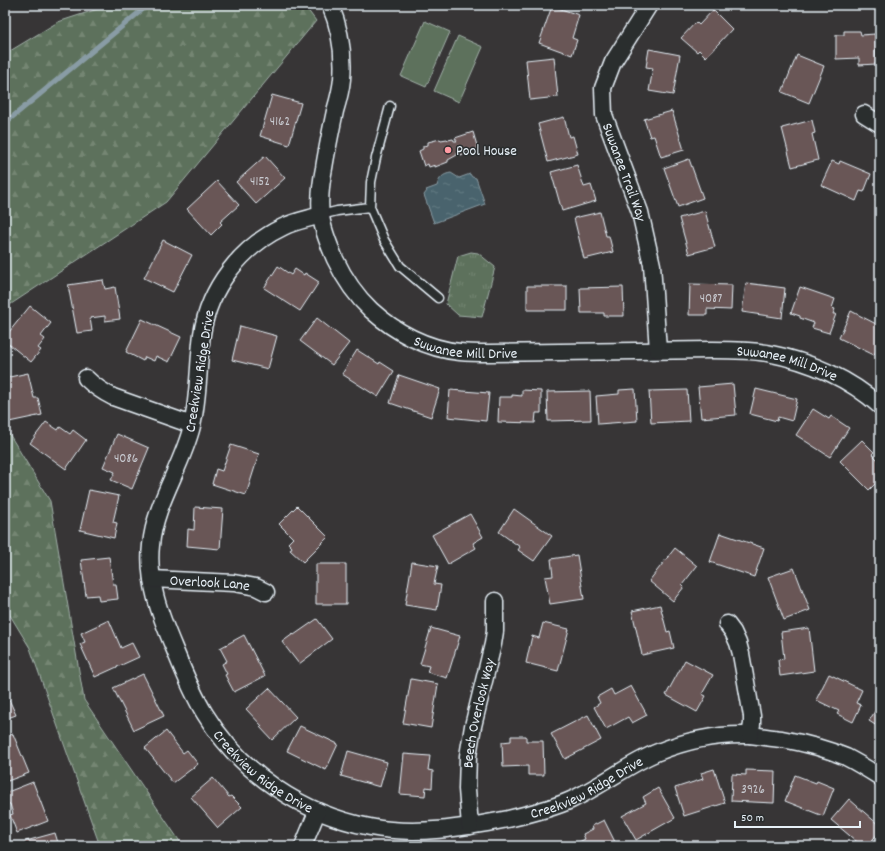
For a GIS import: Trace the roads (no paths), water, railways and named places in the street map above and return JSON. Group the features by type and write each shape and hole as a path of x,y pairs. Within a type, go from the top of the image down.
{"street":[{"name":"Suwanee Mill Drive","path":"330,5 336,20 339,34 342,80 323,172 320,202 321,215 333,255 344,276 355,293 370,309 388,324 401,333 431,346 459,352 730,350 766,353 800,362 830,374 858,390 880,406"},
{"name":"Suwanee Trail Way","path":"649,5 613,62 603,88 604,115 640,212 652,265 658,350"},
{"path":"864,114 880,124"},
{"name":"Creekview Ridge Drive","path":"321,215 300,220 284,227 261,241 239,260 218,286 212,298 204,322 198,390 192,425 181,458 160,508 151,545 150,560 155,597 189,685 206,716 217,732 240,759 281,792 317,812 372,828 391,830 436,830 470,826 524,815 561,804 586,792 642,759 661,751 687,742 714,736 750,735 798,742 844,756 880,777"},
{"path":"86,378 95,386 113,397 192,425"},
{"name":"Overlook Lane","path":"152,578 234,584 256,587 266,592"},
{"name":"Beech Overlook Way","path":"470,826 467,789 468,756 493,644 495,631 495,601"},
{"path":"727,624 733,632 741,654 752,716 750,735"},
{"path":"303,846 317,812"}],"lane":[{"path":"390,106 371,182 370,207 384,240 400,266 438,298"},
{"path":"321,215 337,211 370,207"}],"water":[{"path":"451,173 459,178 470,174 472,177 476,178 485,204 434,223 424,195 427,191 426,190 437,186 442,177"}],"waterway":[{"path":"5,123 148,5"}],"place":[{"name":"Pool House","path":"448,150"}]}
